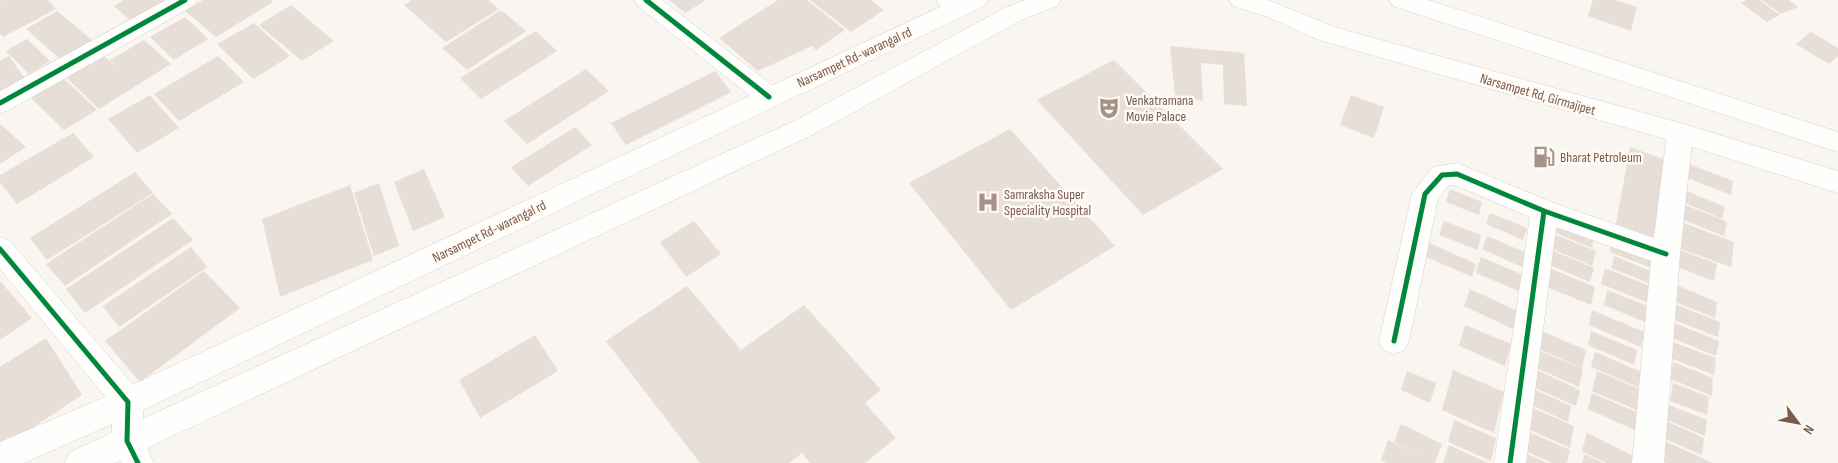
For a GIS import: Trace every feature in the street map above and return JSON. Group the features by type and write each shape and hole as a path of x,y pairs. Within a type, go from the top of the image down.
{"main road":[{"path":"0,104 185,0"},
{"path":"646,0 769,97"},
{"path":"81,463 132,452 803,128 1013,14 1049,0"},
{"name":"Narsampet Rd, Girmajipet","path":"1241,0 1276,11 1327,34 1680,133 1838,182"},
{"path":"1401,0 1838,142"},
{"name":"Narsampet Rd-warangal rd","path":"0,458 128,402 769,97 961,3"},
{"path":"1648,463 1666,254 1680,133"},
{"path":"1394,340 1425,194 1442,175 1457,174 1544,211 1666,254"},
{"path":"1510,463 1544,211"},
{"path":"0,249 128,402 132,452"}],"building":[{"path":"48,0 56,9 3,37 0,33 0,1"},
{"path":"124,0 167,0 131,21 114,6"},
{"path":"203,0 271,0 273,2 216,37 185,11"},
{"path":"412,0 488,0 499,9 446,42 404,5"},
{"path":"669,0 706,0 685,13"},
{"path":"778,0 807,0 845,30 816,50 812,46 758,71 719,38"},
{"path":"810,0 871,0 884,10 851,32"},
{"path":"1593,0 1615,0 1637,7 1631,31 1588,16"},
{"path":"1747,0 1759,0 1780,15 1767,22 1741,3"},
{"path":"1762,0 1789,0 1798,7 1781,14"},
{"path":"291,5 334,41 302,61 259,25"},
{"path":"501,10 526,31 467,70 442,48"},
{"path":"57,11 92,40 60,59 26,29"},
{"path":"185,17 208,39 174,60 150,37"},
{"path":"254,23 290,56 253,79 217,44"},
{"path":"536,31 557,51 481,99 460,78"},
{"path":"1811,32 1838,48 1838,56 1829,64 1796,44"},
{"path":"27,39 50,61 29,74 6,51"},
{"path":"144,40 171,64 99,109 65,76 102,54 123,73 110,60"},
{"path":"1170,46 1244,53 1247,106 1224,104 1223,65 1201,63 1203,101 1175,96"},
{"path":"9,56 26,80 0,94 0,61"},
{"path":"218,56 244,82 179,121 154,94"},
{"path":"1114,60 1223,169 1143,215 1037,100"},
{"path":"586,69 609,91 527,144 504,121"},
{"path":"715,71 731,92 626,145 611,123"},
{"path":"62,77 97,110 64,130 29,96"},
{"path":"150,95 179,128 137,153 108,119"},
{"path":"1351,95 1384,107 1374,138 1340,125"},
{"path":"0,124 26,147 0,164"},
{"path":"575,127 592,145 528,186 511,167"},
{"path":"1010,129 1115,246 1011,310 909,183"},
{"path":"73,133 94,157 17,204 0,182 0,175"},
{"path":"1630,147 1665,160 1653,238 1616,224"},
{"path":"1689,164 1733,181 1731,195 1685,177"},
{"path":"424,169 445,217 413,231 394,182"},
{"path":"135,172 153,193 47,260 30,238"},
{"path":"379,183 399,246 374,256 354,193"},
{"path":"350,185 373,260 280,297 262,219"},
{"path":"1450,189 1482,202 1479,215 1446,202"},
{"path":"1684,190 1725,207 1722,219 1681,201"},
{"path":"153,194 172,214 65,286 46,264"},
{"path":"1683,204 1727,222 1724,236 1679,218"},
{"path":"1490,213 1527,228 1523,240 1486,224"},
{"path":"173,218 193,240 85,313 66,289"},
{"path":"1560,218 1595,233 1592,248 1556,233"},
{"path":"694,221 721,254 686,277 660,242"},
{"path":"1444,221 1481,235 1478,250 1439,235"},
{"path":"1684,223 1734,242 1731,267 1681,249"},
{"path":"1556,235 1596,251 1592,266 1552,249"},
{"path":"1487,236 1529,254 1524,268 1482,249"},
{"path":"1611,238 1656,254 1654,269 1610,252"},
{"path":"1427,242 1476,264 1472,277 1422,255"},
{"path":"191,247 207,267 119,327 103,306"},
{"path":"1678,249 1717,264 1714,281 1675,266"},
{"path":"1551,250 1594,268 1590,282 1547,264"},
{"path":"1614,256 1651,271 1649,283 1611,268"},
{"path":"1481,257 1528,277 1523,293 1476,273"},
{"path":"1549,268 1595,287 1591,305 1544,286"},
{"path":"1605,268 1652,287 1649,303 1601,284"},
{"path":"204,271 240,308 140,382 105,341"},
{"path":"0,281 32,318 0,340"},
{"path":"1674,284 1717,302 1715,318 1671,300"},
{"path":"687,286 741,350 804,305 881,390 865,403 896,438 865,463 810,463 802,453 789,463 700,463 606,341"},
{"path":"1470,289 1520,312 1515,330 1464,306"},
{"path":"1607,290 1650,307 1647,323 1604,305"},
{"path":"1674,304 1720,322 1718,337 1672,319"},
{"path":"1592,310 1644,332 1641,347 1589,325"},
{"path":"1672,322 1719,341 1716,356 1670,337"},
{"path":"1465,325 1511,344 1505,366 1459,346"},
{"path":"1539,330 1586,350 1582,368 1534,347"},
{"path":"1591,331 1637,350 1634,365 1588,345"},
{"path":"535,335 558,371 480,418 459,380"},
{"path":"46,338 82,395 0,449 0,367"},
{"path":"1670,341 1716,358 1714,375 1668,357"},
{"path":"1535,349 1583,369 1579,387 1530,365"},
{"path":"1595,352 1641,372 1638,387 1591,367"},
{"path":"1673,362 1713,378 1712,396 1671,379"},
{"path":"1532,368 1580,390 1576,406 1528,385"},
{"path":"1453,370 1504,392 1494,433 1442,410"},
{"path":"1407,371 1436,383 1430,403 1401,390"},
{"path":"1597,371 1642,390 1639,411 1592,391"},
{"path":"1673,383 1709,397 1707,415 1670,401"},
{"path":"1531,388 1571,406 1568,422 1527,403"},
{"path":"1592,393 1643,415 1639,432 1588,409"},
{"path":"1669,405 1707,420 1705,436 1667,420"},
{"path":"1530,407 1574,426 1570,448 1524,427"},
{"path":"1454,420 1496,438 1491,461 1448,442"},
{"path":"1664,420 1704,438 1702,455 1661,437"},
{"path":"1401,424 1442,444 1435,463 1386,463 1381,460 1388,440 1425,458 1394,442"},
{"path":"1524,430 1570,450 1567,463 1552,463 1519,448"},
{"path":"1587,433 1635,457 1634,463 1606,463 1582,451"},
{"path":"1665,441 1713,463 1667,463 1661,460"},
{"path":"1449,445 1488,463 1443,463"},
{"path":"1523,452 1548,463 1520,463"},
{"path":"1585,454 1603,463 1582,463"}],"cycle path":[{"path":"0,103 185,0"},
{"path":"646,0 769,97"},
{"path":"1394,341 1425,194 1442,175 1457,174 1544,211 1666,254"},
{"path":"1510,463 1544,211"},
{"path":"0,249 128,402 127,441 138,463"}],"place":[{"name":"Venkatramana Movie Palace","path":"1109,108"},
{"name":"Bharat Petroleum","path":"1544,157"},
{"name":"Samraksha Super Speciality Hospital","path":"988,202"}]}
